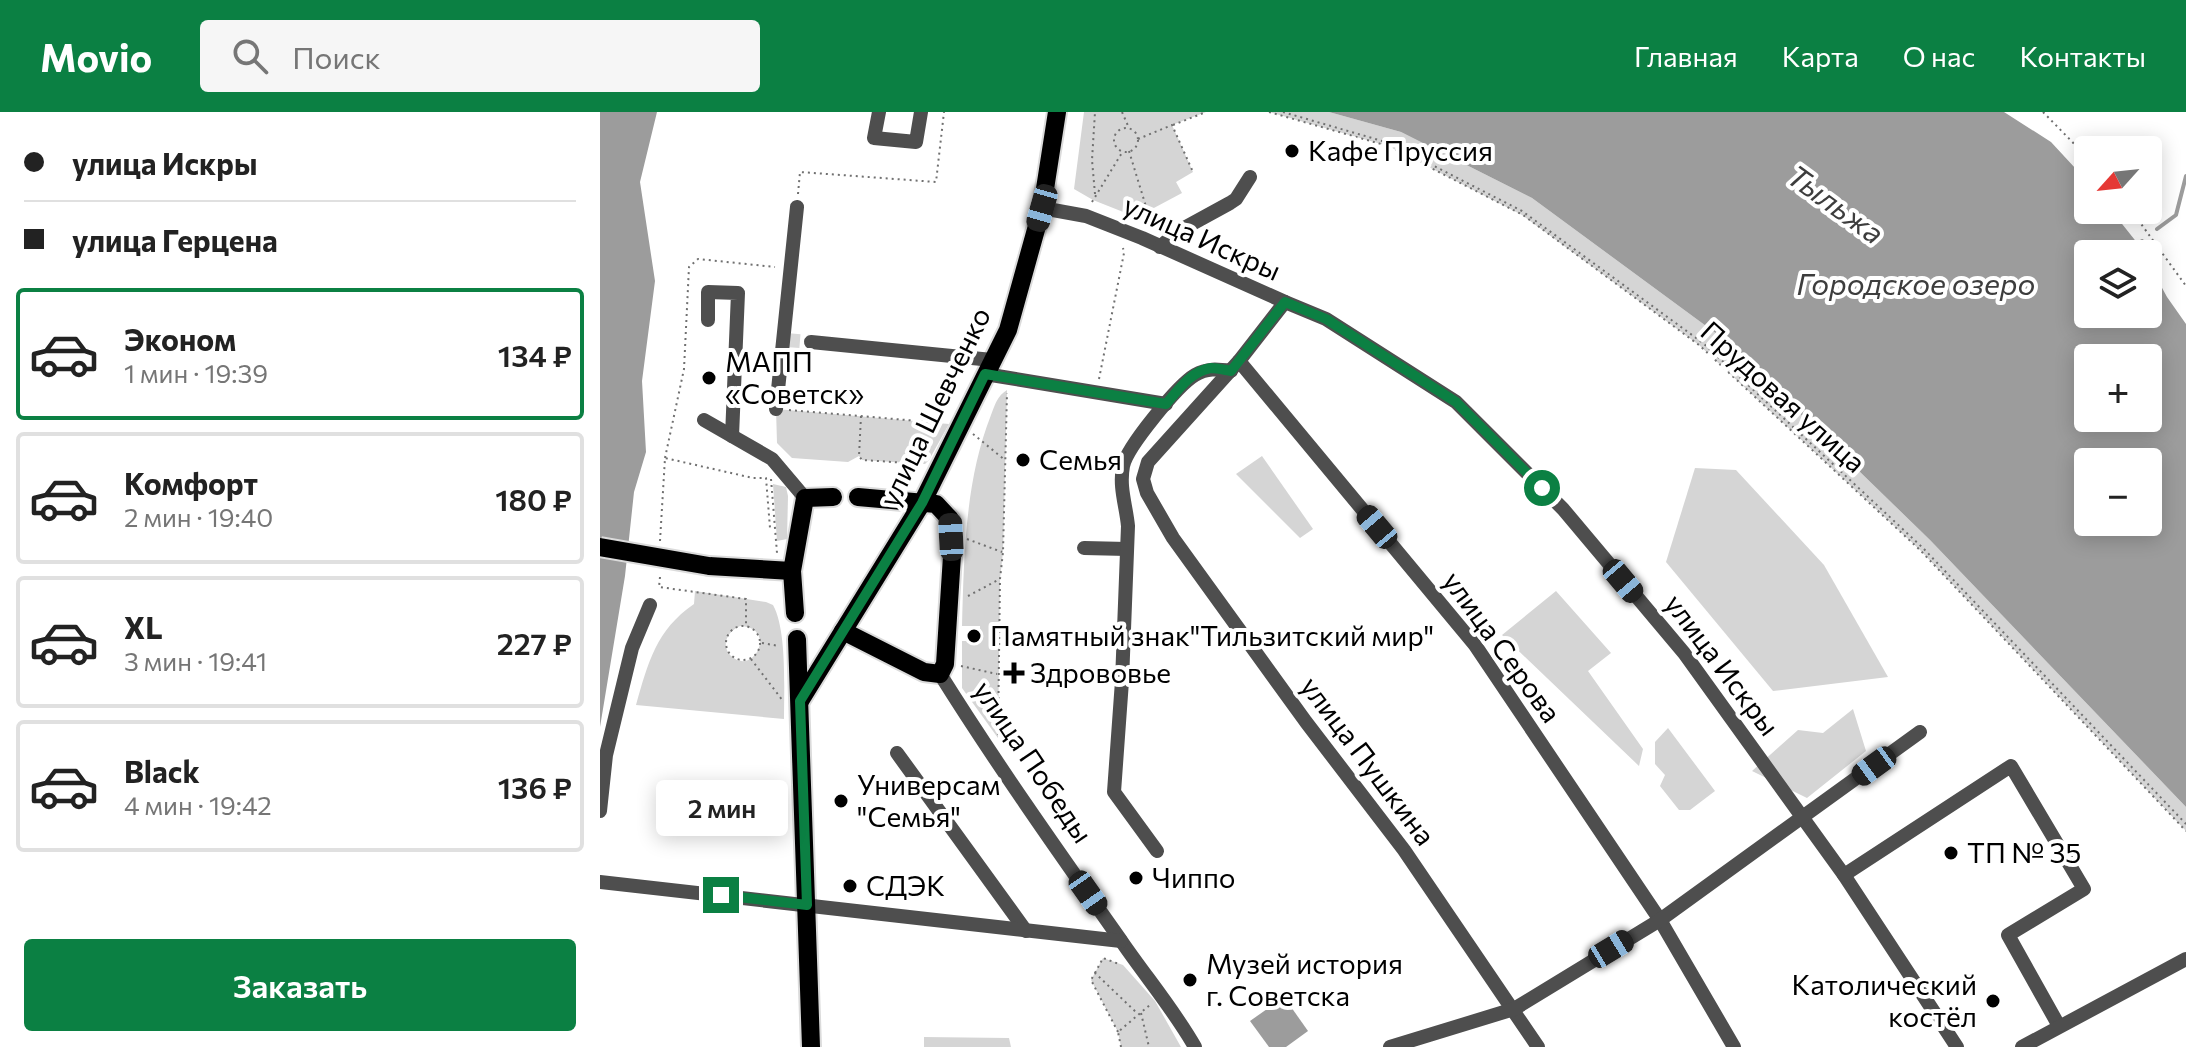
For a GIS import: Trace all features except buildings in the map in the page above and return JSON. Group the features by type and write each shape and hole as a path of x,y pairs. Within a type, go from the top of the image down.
{"main road":[{"name":"улица Шевченко","path":"800,701 922,503 1008,330 1042,208 1057,112"},
{"path":"795,613 785,570 805,498 833,497"},
{"path":"858,497 936,504 950,519 952,556 945,664 940,674"},
{"path":"600,547 709,566 785,570"},
{"name":"улица Победы","path":"843,631 924,672 940,674"},
{"path":"797,639 811,1047"}],"street":[{"path":"879,112 874,138 916,142 921,112"},
{"path":"1160,247 1177,232 1236,199 1250,177"},
{"path":"776,409 797,207"},
{"name":"улица Искры","path":"1042,208 1086,216 1326,319 1456,402 1563,509 1684,653 1804,817 1957,1047"},
{"path":"708,320 708,292 738,293 732,436"},
{"path":"1157,851 1114,792 1127,549 1127,518 1122,501 1123,464 1131,447 1183,383 1211,368 1235,366 1285,302"},
{"path":"811,342 989,367 1005,376 1166,404"},
{"name":"улица Пушкина","path":"1235,366 1148,462 1143,479 1147,493 1173,538 1306,722 1404,850 1538,1047"},
{"name":"улица Серова","path":"1235,366 1475,645 1660,920 1734,1047"},
{"path":"704,420 772,459 805,498"},
{"path":"1084,548 1127,549"},
{"path":"600,811 606,755 632,648 650,605"},
{"name":"улица Победы","path":"940,674 1195,1047"},
{"path":"1390,1047 1514,1009 1660,920 1920,732"},
{"path":"897,753 1026,931"},
{"path":"1844,875 2011,766 2084,889 2008,935 2059,1026"},
{"path":"600,882 1121,941"},
{"path":"2022,1047 2186,959"}],"path":[{"path":"797,207 800,172 936,182 944,112"},
{"path":"1095,112 1092,160 1095,195"},
{"path":"1122,112 1138,139 1136,146 1123,151 1114,143 1115,136 1123,129 1130,129"},
{"path":"1138,139 1206,112"},
{"name":"Прудовая улица","path":"1269,112 1388,146 1523,215 1699,345 1920,550 2186,831"},
{"path":"1283,112 1389,143 1522,211 1703,343 1923,548 2186,824"},
{"path":"2043,112 2074,144"},
{"path":"1172,125 1193,172"},
{"path":"1086,216 1095,195 1123,151"},
{"path":"1129,151 1151,223"},
{"path":"2141,224 2186,286"},
{"path":"1097,391 1123,247"},
{"path":"998,738 1000,579 1006,461 1005,376"},
{"path":"776,409 962,425 1006,461"},
{"path":"861,416 859,456 862,460 919,465 929,461"},
{"path":"660,550 665,458 753,478 766,478 770,528"},
{"path":"770,475 785,570"},
{"path":"966,538 1003,552"},
{"path":"660,577 659,587 746,599 746,626"},
{"path":"963,599 1000,579"},
{"path":"746,626 756,632 760,643 751,659 738,660 726,648 727,637 734,628 746,626"},
{"path":"751,659 784,702 800,701"},
{"path":"961,666 998,675"},
{"path":"1121,1047 1118,1032 1091,980 1103,958 1123,965"},
{"path":"1095,973 1138,1014 1141,1012 1149,1047"},
{"path":"1118,1032 1138,1014"}],"shaded area":[{"path":"1084,112 1206,112 1172,125 1193,172 1176,182 1182,193 1152,209 1157,220 1151,223 1074,189"},
{"path":"1269,112 1329,112 1401,132 1532,198 1721,337 1930,540 2186,807 2186,831 1920,550 1699,345 1522,215 1388,146"},
{"path":"1007,390 998,738 962,688 962,641 980,641 980,626 962,626 971,492 982,440 995,404"},
{"path":"776,409 949,424 925,464 862,460 859,456 848,462 792,458 777,443"},
{"path":"1262,456 1313,529 1300,538 1236,474"},
{"path":"1695,468 1736,470 1824,565 1888,677 1773,691 1666,562"},
{"path":"773,484 786,487 788,496 787,539 777,541"},
{"path":"695,591 773,605 783,644 784,719 636,705 655,648 671,625 694,604","holes":["740,626 751,628 758,634 758,649 754,656 740,661 728,652 727,639"]},
{"path":"1556,591 1611,653 1588,671 1643,749 1639,766 1502,635"},
{"path":"1853,709 1866,751 1807,798 1752,771 1798,730 1823,733"},
{"path":"1668,728 1715,791 1690,810 1679,810 1660,786 1665,775 1655,764 1655,742"},
{"path":"1103,958 1123,965 1155,1001 1181,1047 1121,1047 1118,1032 1091,980"},
{"path":"924,1037 1009,1038 1011,1047 924,1047"}],"water":[{"path":"600,112 657,112 640,182 655,281 642,381 646,452 634,492 625,576 600,727"},
{"name":"Городское озеро","path":"1329,112 2004,112 2051,142 2074,167 2074,224 2122,224 2135,240 2074,240 2074,328 2162,328 2162,288 2186,324 2186,807 1930,540 1721,337 1532,198 1401,132"},
{"path":"1284,997 1308,1031 1286,1047 1269,1047 1250,1021"}],"waterway":[{"path":"2157,229 2176,215 2186,176"}],"tunnel":[{"path":"786,340 811,342"}],"place":[{"name":"Кафе Пруссия","path":"1292,151"},
{"name":"МАПП «Советск»","path":"709,378"},
{"name":"Семья","path":"1023,460"},
{"name":"Памятный знак\"Тильзитский мир\"","path":"974,636"},
{"name":"Здрововье","path":"1014,673"},
{"name":"Универсам \"Семья\"","path":"841,801"},
{"name":"ТП № 35","path":"1951,853"},
{"name":"Чиппо","path":"1136,878"},
{"name":"СДЭК","path":"850,886"},
{"name":"Музей история г. Советска","path":"1190,980"},
{"name":"Католический костёл","path":"1993,1001"}],"route":[{"path":"721,895 807,905 800,701 922,503 985,374 1166,404 1183,383 1197,373 1211,368 1231,371 1285,302 1326,319 1456,402 1542,488"}],"water label":[{"name":"Тыльжа","path":"1835,205"}]}
